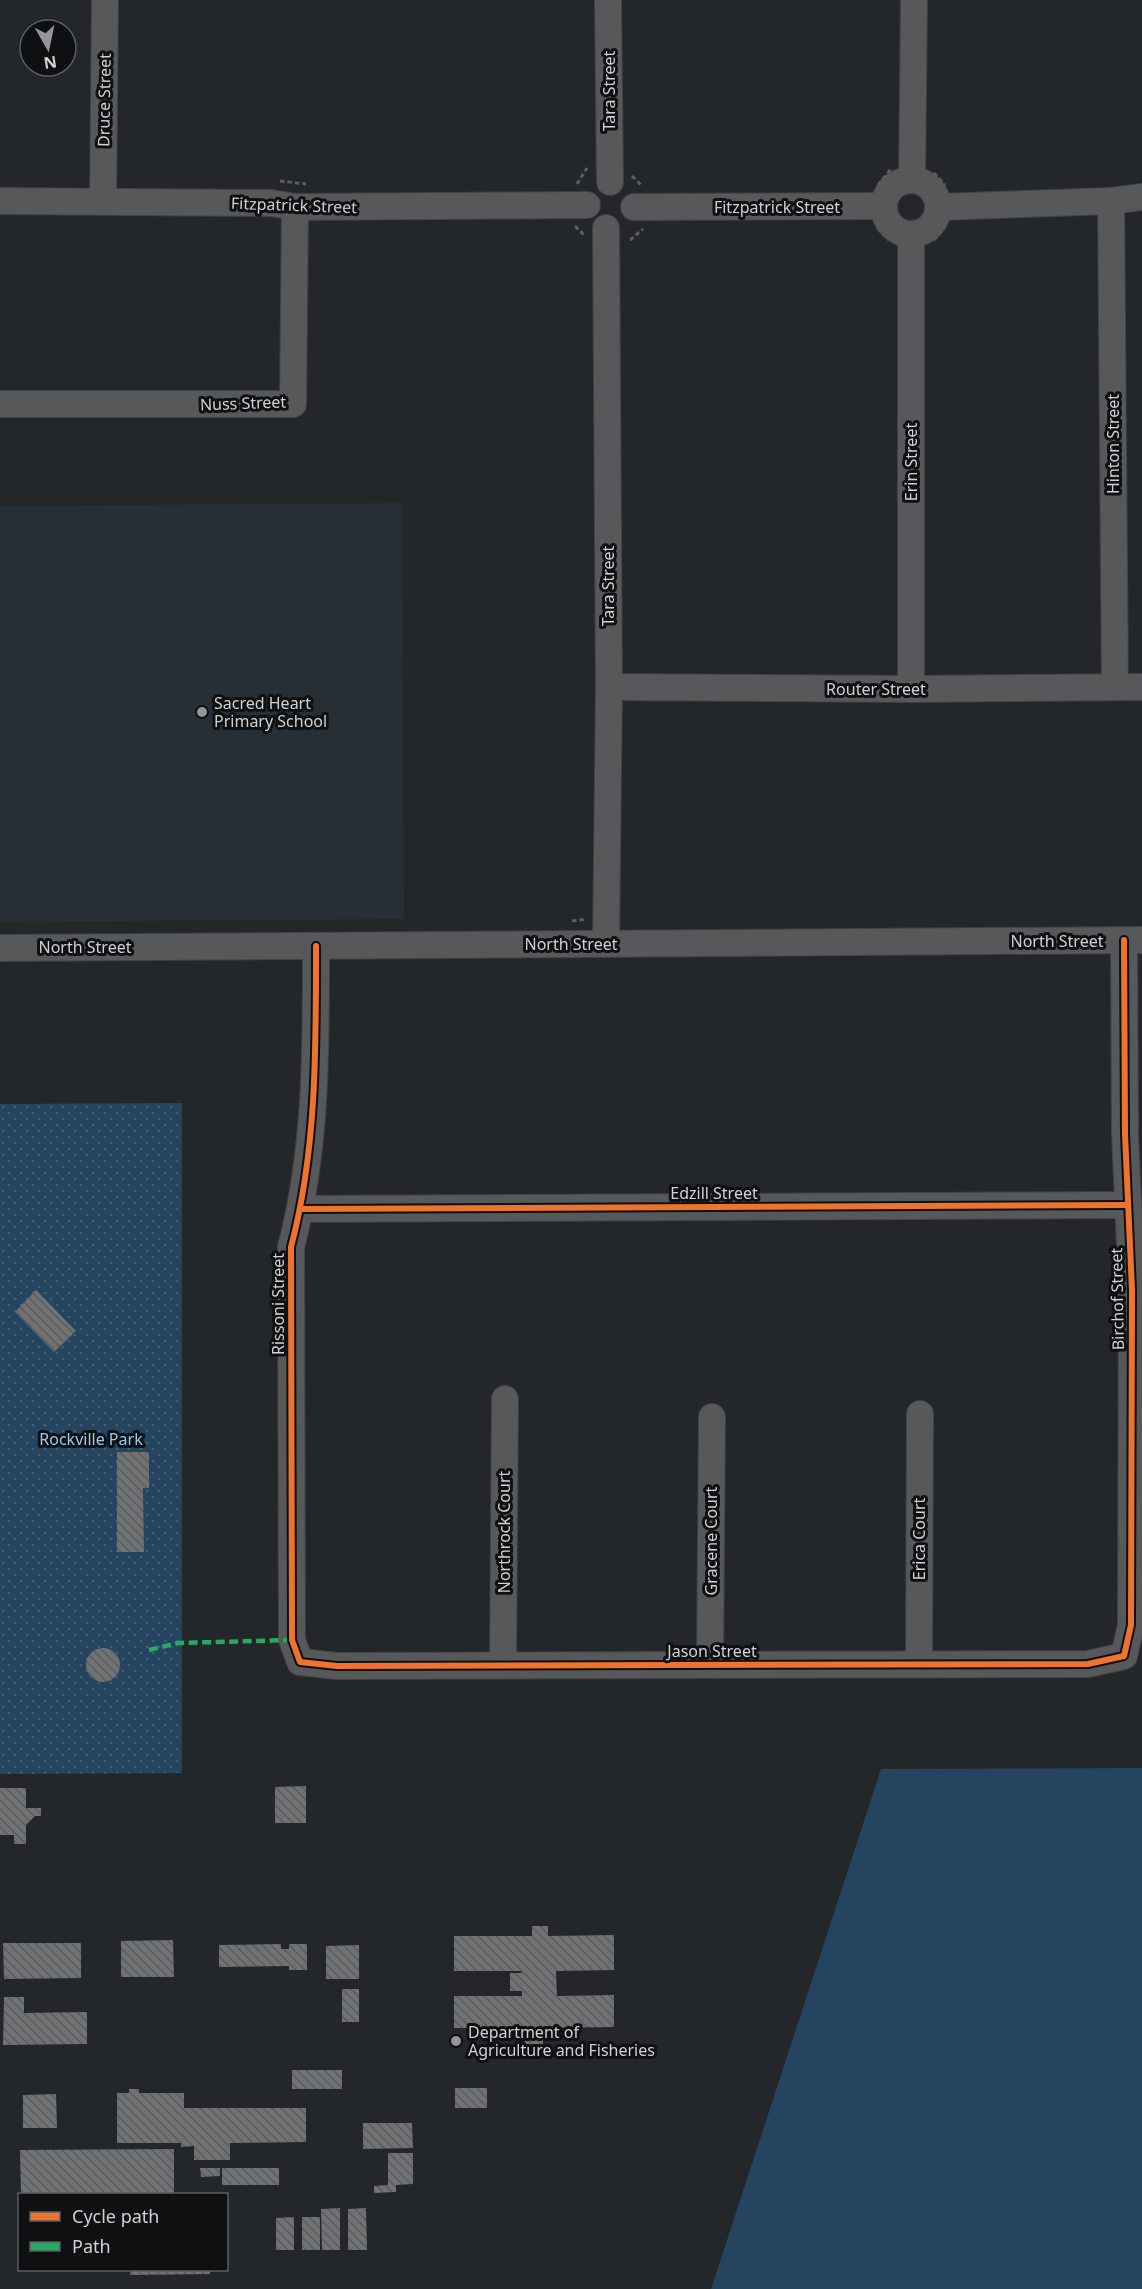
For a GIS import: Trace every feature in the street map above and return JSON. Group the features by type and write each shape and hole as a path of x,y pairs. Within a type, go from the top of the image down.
{"street":[{"name":"Druce Street","path":"103,201 105,0"},
{"name":"Tara Street","path":"608,0 610,182"},
{"path":"912,180 914,0"},
{"path":"912,180 931,188 939,207 933,223 920,233 902,241 885,215 877,216 887,192 892,187 912,180"},
{"path":"610,182 626,186 640,217 597,234 592,220 580,215 597,186 610,182"},
{"path":"939,207 1111,201 1142,197"},
{"name":"Fitzpatrick Street","path":"0,201 271,203 295,207 580,215"},
{"name":"Hinton Street","path":"1111,201 1115,687"},
{"name":"Nuss Street","path":"0,404 293,404 295,207"},
{"name":"Fitzpatrick Street","path":"640,217 877,216"},
{"name":"Tara Street","path":"597,234 609,687 606,944"},
{"name":"Erin Street","path":"902,241 911,689"},
{"name":"Router Street","path":"609,687 911,689 1142,687"},
{"name":"North Street","path":"0,948 1133,940"},
{"name":"Birchof Street","path":"1124,1656 1131,1625 1132,1290 1127,1205 1133,940"},
{"name":"Rissoni Street","path":"300,1662 292,1640 291,1247 301,1209 315,1090 316,946"},
{"name":"Edzill Street","path":"301,1209 1127,1205"},
{"name":"Northrock Court","path":"503,1664 505,1399"},
{"name":"Erica Court","path":"919,1664 920,1414"},
{"name":"Gracene Court","path":"710,1664 712,1417"},
{"name":"Jason Street","path":"300,1662 337,1666 1089,1664 1124,1656"}],"path":[{"path":"580,215 597,234"},
{"path":"877,216 879,228 902,241"},
{"path":"630,240 640,217"}],"shaded area":[{"name":"Sacred Heart Primary School","path":"402,503 404,919 0,922 0,506"}],"green space":[{"name":"Rockville Park","path":"182,1103 182,1773 0,1774 0,1104"},
{"path":"1142,1768 1142,2289 711,2289 881,1769"}],"building":[{"path":"36,1290 76,1331 54,1352 15,1312"},
{"path":"117,1452 149,1452 149,1488 143,1488 144,1552 117,1552"},
{"path":"103,1648 115,1653 120,1665 115,1677 103,1682 91,1677 86,1665 91,1653"},
{"path":"306,1786 306,1823 275,1823 275,1787"},
{"path":"0,1788 26,1788 26,1808 41,1808 41,1816 35,1816 26,1825 26,1844 14,1844 14,1835 0,1835"},
{"path":"532,1926 548,1926 548,1936 614,1935 614,1970 556,1971 557,1996 614,1995 614,2027 543,2028 543,2045 525,2045 525,2028 454,2028 454,1996 522,1996 522,1991 510,1991 510,1973 522,1973 521,1971 454,1971 454,1936 532,1936"},
{"path":"173,1940 174,1977 121,1977 121,1941"},
{"path":"3,1943 81,1943 81,1978 4,1979"},
{"path":"281,1944 281,1949 289,1949 289,1944 307,1944 307,1970 289,1970 289,1966 219,1967 219,1945"},
{"path":"359,1945 359,1979 326,1979 326,1946"},
{"path":"342,1989 359,1989 359,2022 342,2022"},
{"path":"4,1997 24,1997 24,2013 87,2012 87,2044 3,2045"},
{"path":"292,2070 342,2070 342,2089 292,2089"},
{"path":"455,2088 487,2088 487,2108 455,2108"},
{"path":"129,2089 139,2089 139,2093 184,2093 184,2108 306,2108 306,2142 230,2143 230,2160 194,2160 194,2146 181,2147 181,2143 117,2143 117,2093 129,2093"},
{"path":"56,2094 57,2128 23,2128 23,2095"},
{"path":"363,2123 412,2123 413,2148 363,2149"},
{"path":"174,2149 174,2193 21,2193 20,2150"},
{"path":"388,2153 413,2153 413,2184 396,2185 396,2192 374,2193 374,2186 388,2185"},
{"path":"200,2168 220,2168 220,2176 201,2177"},
{"path":"222,2168 279,2168 279,2185 222,2185"},
{"path":"340,2208 340,2250 322,2250 321,2209"},
{"path":"366,2208 367,2250 348,2250 348,2209"},
{"path":"294,2217 294,2250 276,2250 276,2218"},
{"path":"302,2217 320,2217 320,2250 302,2250"},
{"path":"130,2271 210,2271 210,2274 130,2275"}],"marked path":[{"path":"149,1650 178,1643 292,1640"}],"cycle path":[{"path":"316,946 315,1059 310,1135 300,1210 291,1247 292,1640 300,1662 337,1666 1088,1664 1124,1656 1131,1625 1132,1290 1125,1134 1124,940"},
{"path":"301,1209 1127,1205"}],"place":[{"name":"Sacred Heart Primary School","path":"202,712"},
{"name":"Department of Agriculture and Fisheries","path":"456,2041"}]}
